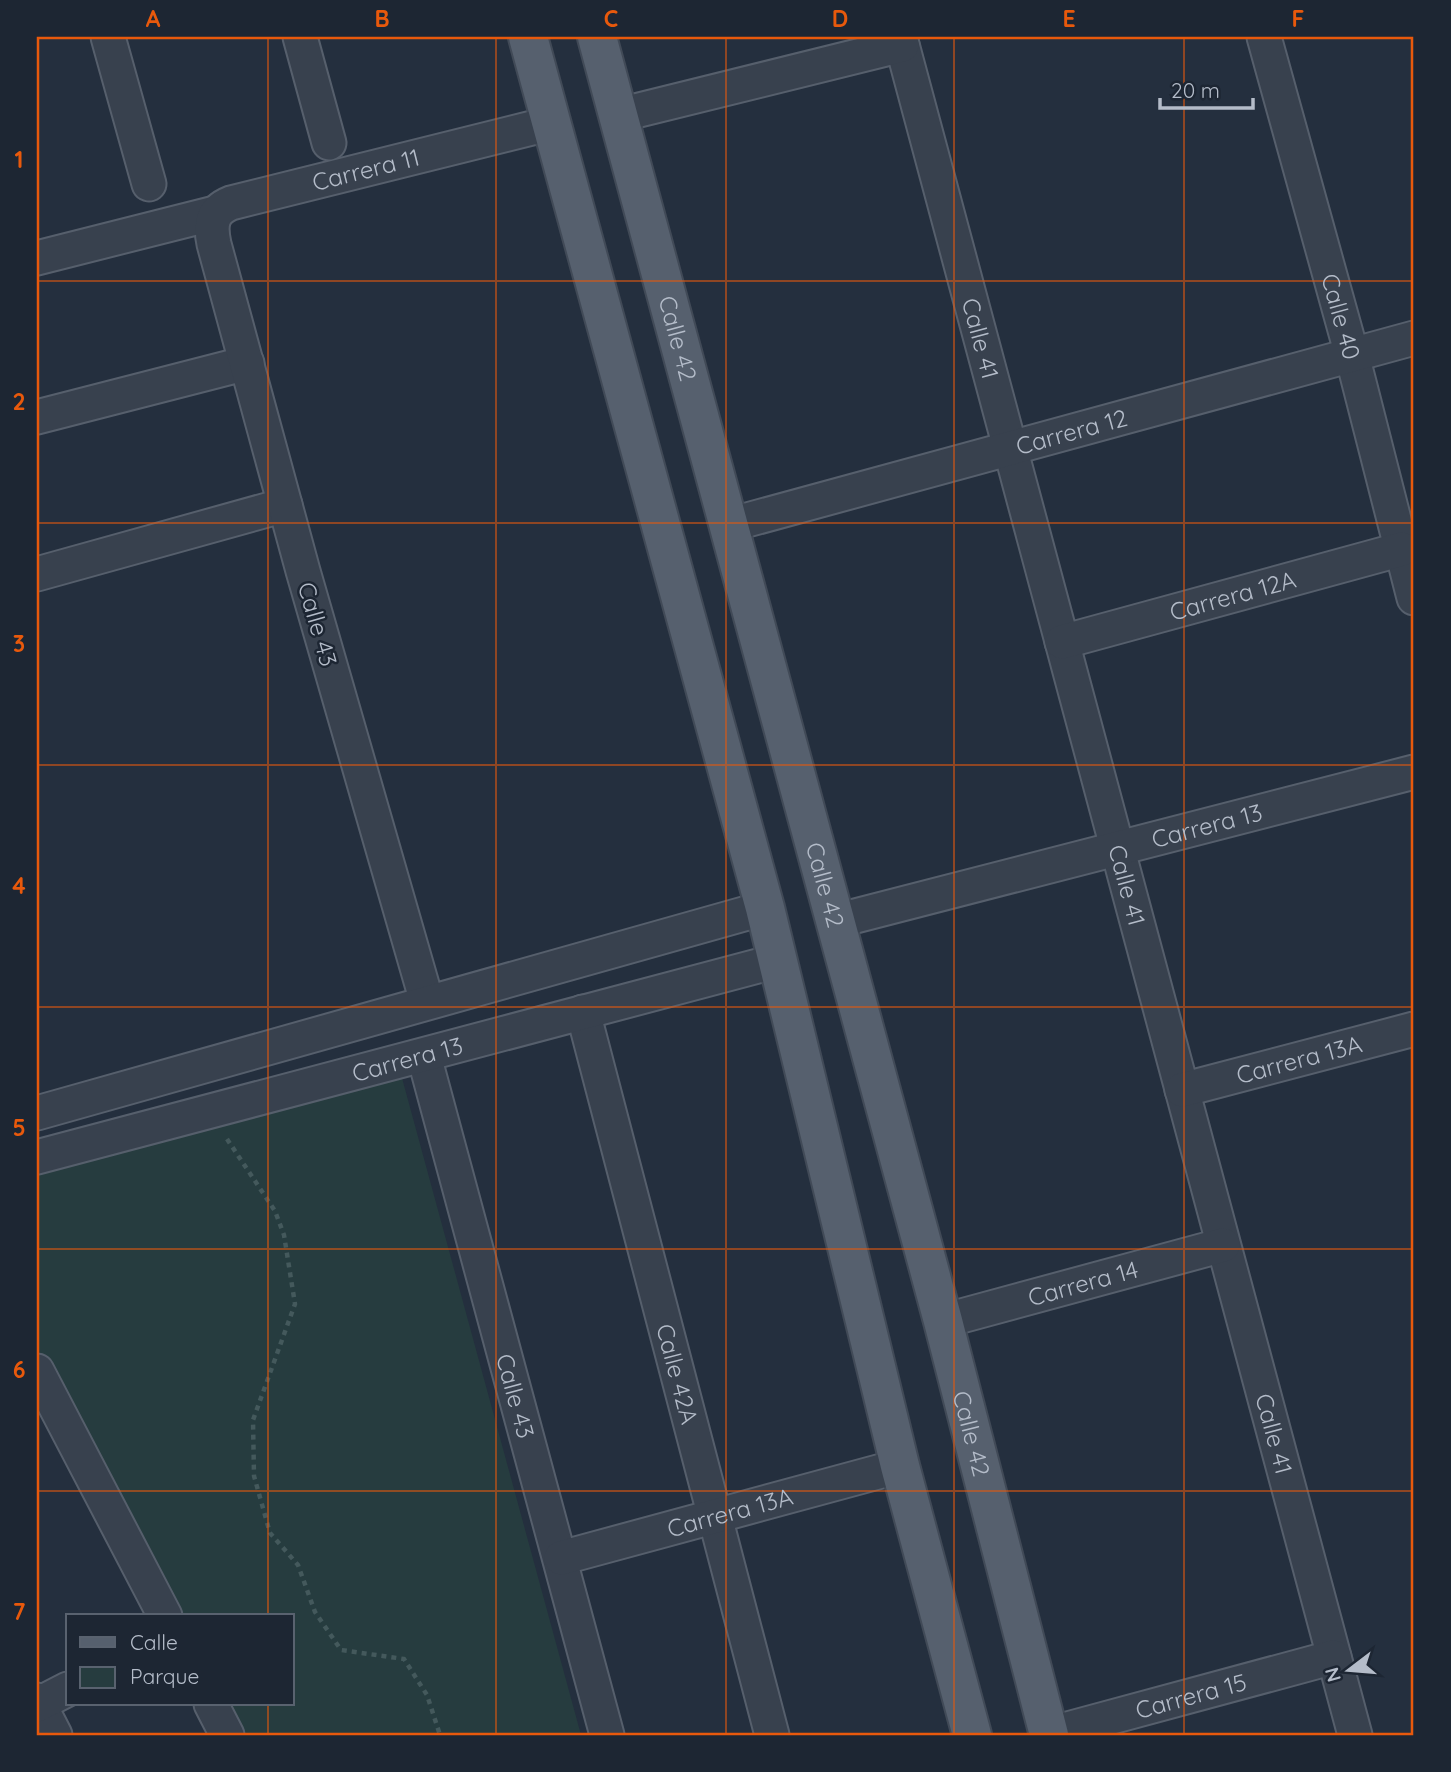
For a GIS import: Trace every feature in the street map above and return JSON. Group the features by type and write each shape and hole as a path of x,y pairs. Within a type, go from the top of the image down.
{"main road":[{"path":"528,37 765,908 900,1466 972,1735"},
{"name":"Calle 42","path":"597,37 943,1321 1049,1735"}],"street":[{"path":"108,37 149,184"},
{"path":"300,37 329,143"},
{"name":"Calle 40","path":"1264,37 1352,355 1414,598"},
{"path":"618,115 901,41"},
{"name":"Calle 41","path":"901,41 1355,1735"},
{"name":"Carrera 11","path":"37,258 215,229 231,203 552,123"},
{"name":"Calle 43","path":"215,229 247,363 303,571 427,1002"},
{"name":"Carrera 12","path":"729,525 1414,338"},
{"path":"37,417 247,363"},
{"path":"37,574 285,505"},
{"name":"Carrera 12A","path":"1062,642 1402,549"},
{"name":"Carrera 13","path":"836,921 1414,772"},
{"name":"Carrera 13","path":"37,1114 765,908"},
{"name":"Carrera 13","path":"37,1157 777,961"},
{"name":"Calle 42A","path":"583,1012 772,1735"},
{"name":"Carrera 13A","path":"1182,1090 1414,1029"},
{"name":"Calle 43","path":"424,1056 607,1735"},
{"name":"Carrera 14","path":"943,1321 1223,1245"},
{"path":"37,1371 164,1614"},
{"name":"Carrera 13A","path":"561,1558 900,1466"},
{"name":"Carrera 15","path":"1049,1735 1334,1657"},
{"path":"55,1735 37,1703 66,1690"},
{"path":"212,1706 227,1735"}],"path":[{"path":"209,1112 275,1211 284,1235 295,1304 253,1420 254,1476 270,1532 298,1565 316,1612 341,1650 404,1659 427,1695 440,1735"}],"green space":[{"path":"402,1078 581,1735 240,1735 225,1706 294,1706 294,1614 177,1614 37,1347 37,1175"}]}
